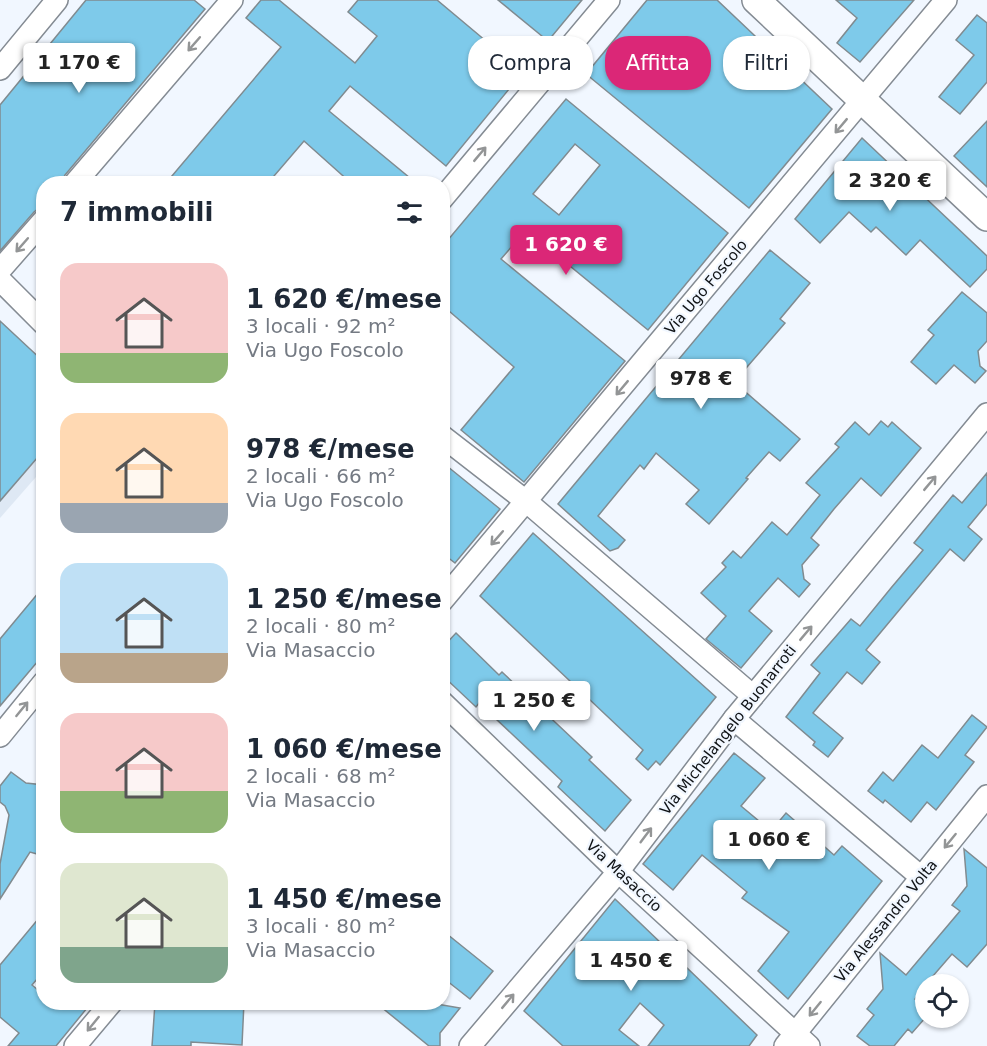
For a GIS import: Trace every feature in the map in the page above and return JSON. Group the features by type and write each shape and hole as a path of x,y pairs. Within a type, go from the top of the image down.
{"main road":[{"path":"756,0 987,217"}],"street":[{"path":"0,69 57,0"},
{"path":"81,176 232,0"},
{"path":"450,189 609,0"},
{"name":"Via Ugo Foscolo","path":"450,593 946,0"},
{"path":"0,270 36,229"},
{"path":"0,280 36,316"},
{"name":"Via Michelangelo Buonarroti","path":"470,1046 618,872 734,719 987,414"},
{"path":"450,442 527,502 753,696"},
{"path":"0,736 36,692"},
{"name":"Via Masaccio","path":"450,710 797,1042"},
{"path":"734,719 921,877"},
{"name":"Via Alessandro Volta","path":"797,1042 921,877 987,796"},
{"path":"75,1046 105,1010"}],"shaded area":[{"path":"36,376 36,477 0,518 0,439"}],"building":[{"path":"86,0 194,0 205,9 64,176 36,176 36,210 0,251 0,105"},
{"path":"261,0 279,0 355,63 377,36 348,12 358,0 437,0 480,36 468,36 468,90 508,90 446,166 350,86 329,111 408,176 343,176 304,141 274,176 172,176 281,47 246,18"},
{"path":"498,0 582,0 552,36 542,36"},
{"path":"647,0 717,0 755,36 723,36 723,90 810,90 810,88 832,109 749,208 605,90 711,90 711,36 617,36"},
{"path":"836,0 914,0 860,62 837,43 857,18"},
{"path":"977,15 987,23 987,82 960,114 939,97 974,55 956,40"},
{"path":"605,51 605,90 593,80 593,66"},
{"path":"566,99 728,233 648,330 526,230 501,259 625,361 524,482 461,430 514,367 450,312 450,237","holes":["575,144 600,165 559,215 533,194"]},
{"path":"987,121 987,187 954,156"},
{"path":"862,138 987,256 987,269 970,287 920,240 906,255 876,227 871,232 849,212 820,243 795,219"},
{"path":"770,250 810,283 780,319 785,323 734,382 800,439 780,461 769,452 709,524 686,504 699,490 656,453 644,469 640,465 598,516 625,540 618,548 610,551 558,504"},
{"path":"962,292 987,313 987,341 978,351 980,366 986,371 975,383 954,365 936,384 911,362 934,335 928,330"},
{"path":"0,321 36,355 36,459 0,501"},
{"path":"881,421 888,427 892,422 921,448 881,496 861,478 834,509 811,538 819,545 802,565 804,579 810,584 799,597 778,578 749,611 772,631 741,668 706,639 726,616 701,593 726,567 722,563 733,551 741,558 772,522 787,535 820,495 806,483 839,447 835,444 855,422 869,435"},
{"path":"450,468 500,509 455,563 450,559"},
{"path":"987,473 987,504 968,527 982,539 964,561 950,549 866,650 880,662 862,684 847,672 813,713 843,738 828,757 813,745 815,742 786,717 820,673 811,665 851,619 860,626 923,550 914,543 953,495 962,503"},
{"path":"533,533 716,697 660,765 656,761 648,770 636,759 643,750 480,596"},
{"path":"36,596 36,663 0,706 0,639"},
{"path":"456,633 499,675 502,672 592,757 589,760 631,800 605,831 558,787 562,781 479,703 476,707 450,683 450,639"},
{"path":"972,715 987,727 965,755 974,762 936,810 927,802 911,822 885,800 883,803 868,791 883,772 893,781 922,745 938,758"},
{"path":"734,753 765,778 741,806 771,831 786,813 834,855 842,846 882,881 788,999 758,971 789,932 742,898 747,892 702,855 673,890 643,864"},
{"path":"11,772 26,783 36,784 36,854 30,852 0,899 0,864 9,815 5,806 0,802 0,786"},
{"path":"964,849 987,868 987,944 967,967 952,954 935,974 915,974 916,1028 912,1033 908,1029 894,1046 870,1046 857,1036 874,1015 867,1009 883,989 880,953 906,975 960,911 952,905 967,886"},
{"path":"615,899 757,1035 749,1046 648,1046 664,1025 640,1003 619,1030 639,1046 563,1046 524,1011"},
{"path":"36,922 36,980 32,985 36,988 36,1010 85,1010 56,1046 8,1046 19,1033 0,1017 0,965"},
{"path":"450,936 493,971 470,999 450,983"},
{"path":"450,1006 460,1008 440,1033 440,1046 429,1046 385,1010 450,1010"},
{"path":"155,1010 244,1010 242,1045 191,1042 191,1046 152,1046"}]}
